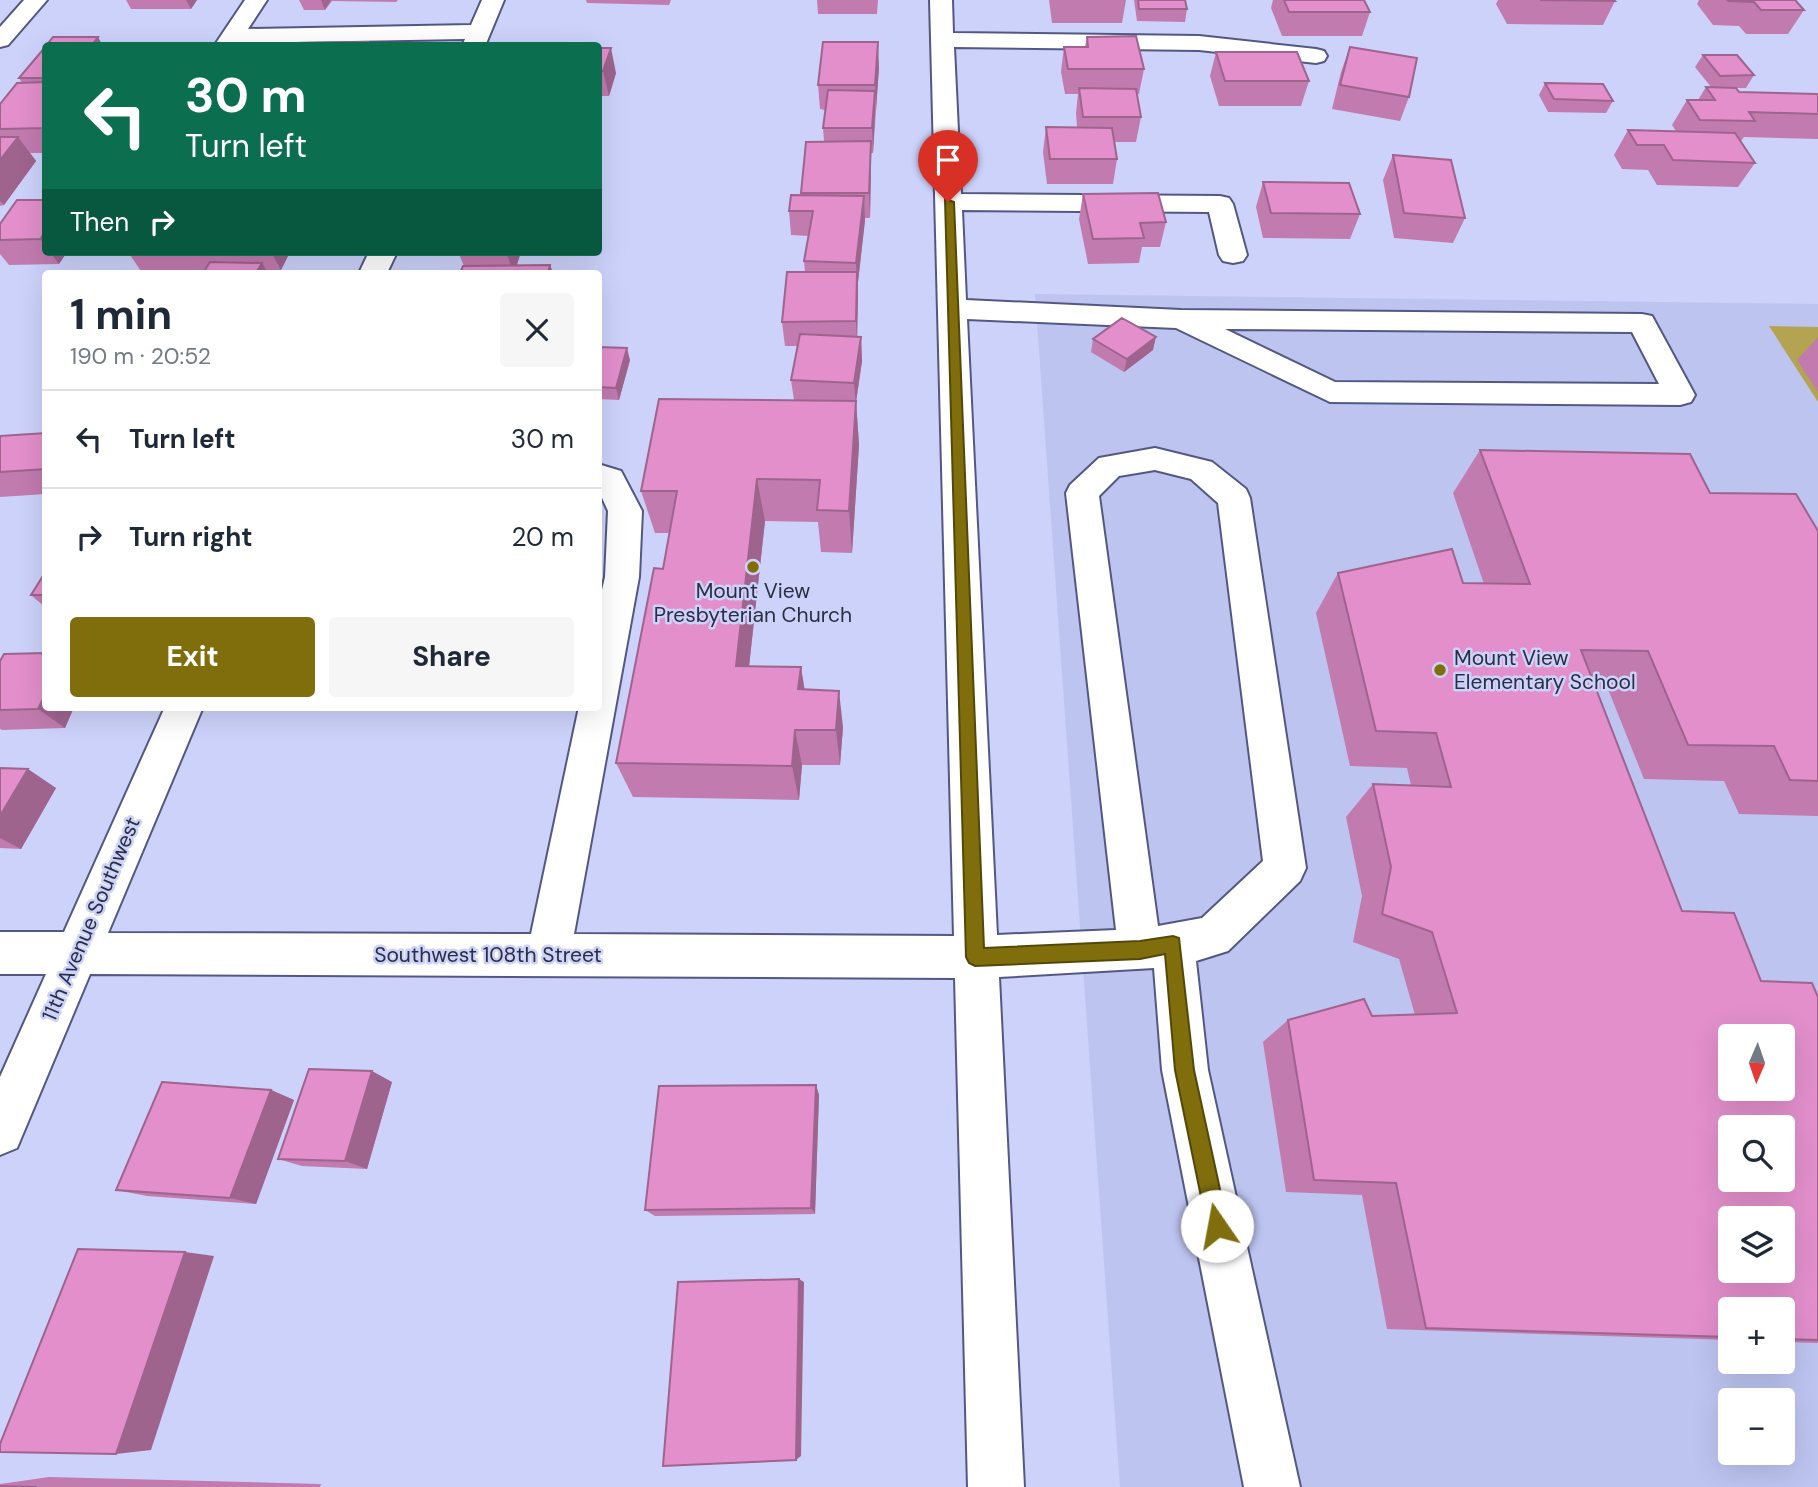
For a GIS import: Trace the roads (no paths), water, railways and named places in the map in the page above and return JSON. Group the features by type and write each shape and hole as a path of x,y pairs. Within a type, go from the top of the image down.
{"street":[{"path":"0,40 36,0"},
{"path":"228,41 256,0"},
{"path":"228,41 476,39 493,0"},
{"path":"941,0 996,1487"},
{"path":"943,40 1199,43 1316,56"},
{"path":"948,202 1220,204 1233,255"},
{"path":"953,309 1181,319 1642,323 1680,395 1330,392 1181,319"},
{"path":"1156,947 1213,937 1285,868 1234,498 1202,470 1155,459 1111,466 1082,493 1156,947 1185,1070 1272,1487"},
{"path":"602,477 610,479 625,511 611,556 622,577 602,683"},
{"name":"11th Avenue Southwest","path":"0,1131 182,711"},
{"path":"548,956 597,711"},
{"name":"Southwest 108th Street","path":"0,953 975,957 1156,947"}],"place":[{"name":"Mount View Presbyterian Church","path":"753,567"},
{"name":"Mount View Elementary School","path":"1440,670"}]}
